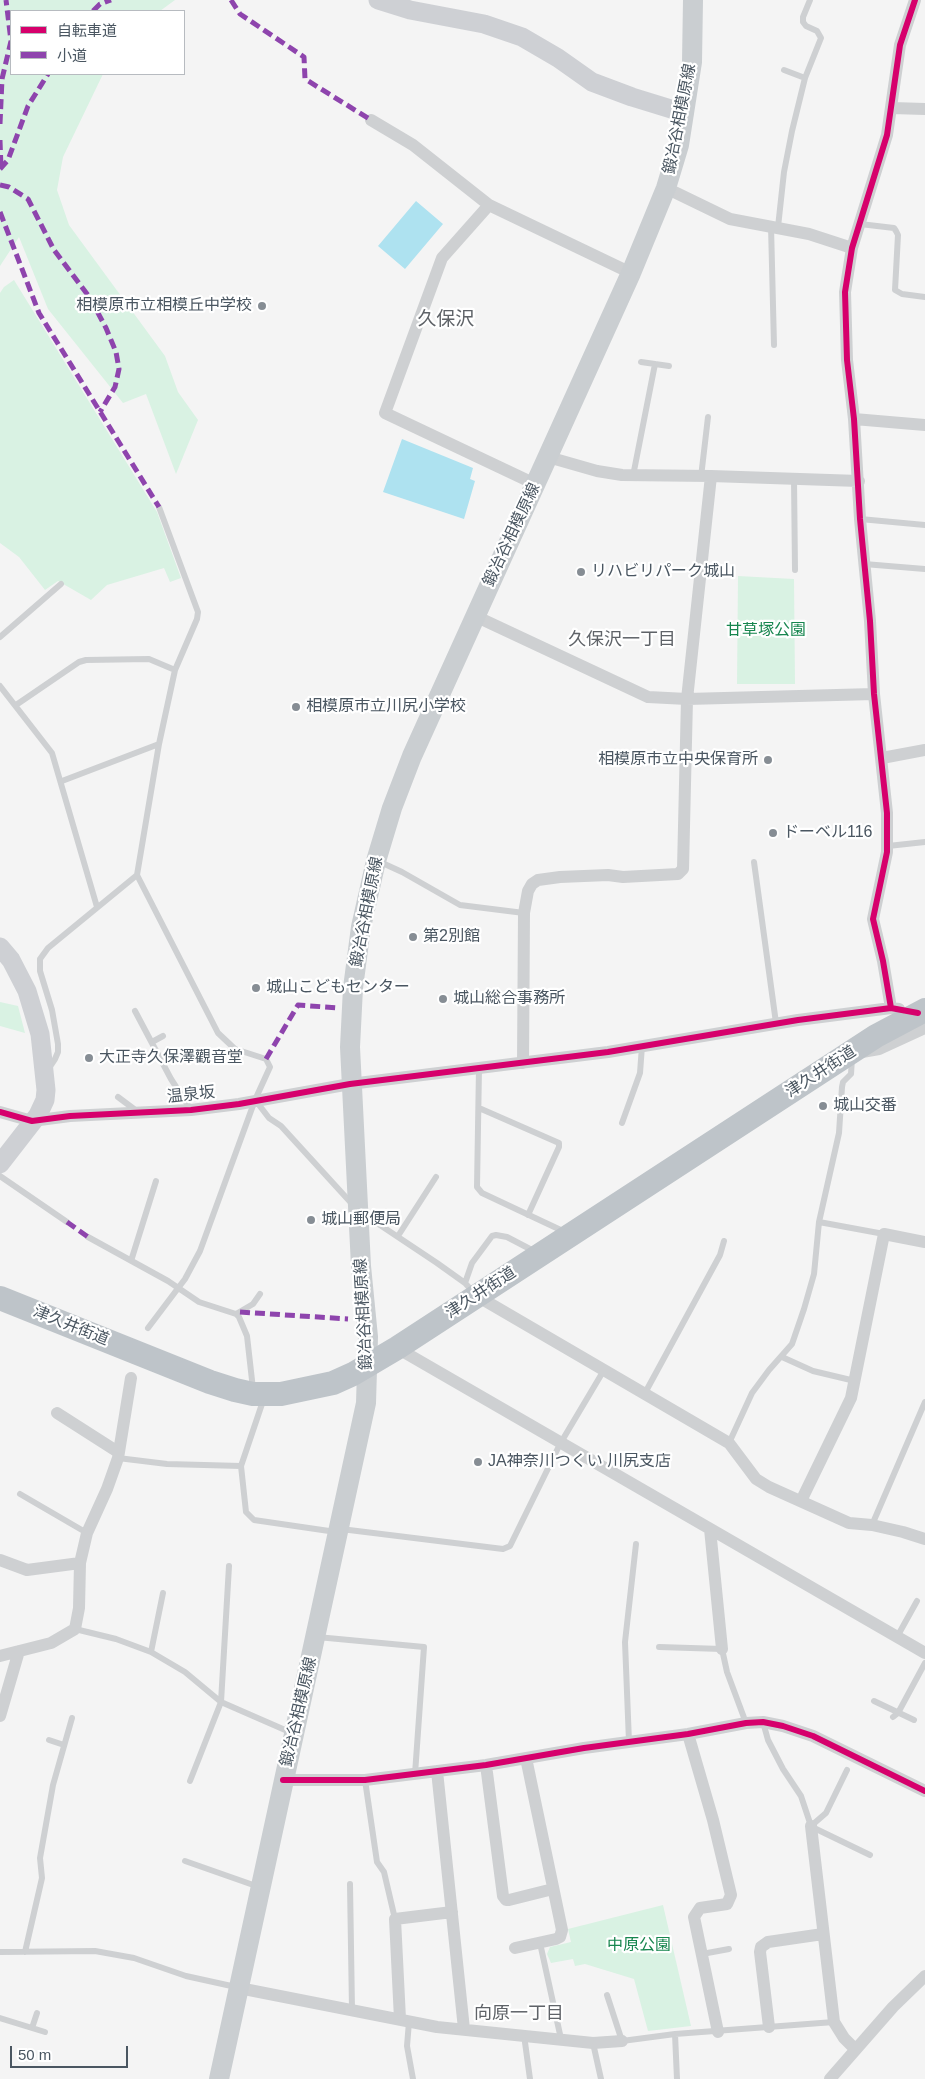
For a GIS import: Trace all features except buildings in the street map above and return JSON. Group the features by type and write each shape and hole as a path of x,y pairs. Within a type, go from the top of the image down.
{"highway":[{"name":"津久井街道","path":"0,1298 210,1382 259,1394 296,1392 343,1380 397,1348 471,1290 570,1235 876,1036 923,1017"}],"main road":[{"name":"鍛冶谷相模原線","path":"220,2079 364,1419 368,1366 350,1084 353,988 361,926 376,861 392,808 412,756 631,273 666,188 678,145 692,62 693,0"}],"street":[{"path":"378,0 410,10 484,24 522,37 558,58 592,82 632,97 684,112"},
{"path":"891,1008 884,961 873,919 888,846 887,813 874,694 854,419 847,360 845,292 852,248 887,135 900,45 915,0"},
{"path":"892,108 925,109"},
{"path":"371,120 413,145 489,205 631,273"},
{"path":"666,188 730,219 775,226 852,248"},
{"path":"489,205 442,258 385,413 536,484"},
{"path":"854,419 925,425"},
{"path":"548,457 596,471 634,476 706,476 859,481"},
{"path":"523,1063 524,913 528,891 532,884 538,880 608,875 623,877 681,873 684,865 683,827 687,699 706,476"},
{"path":"475,616 648,697 687,699 874,694"},
{"path":"882,758 925,750"},
{"path":"0,947 11,960 27,990 40,1034 45,1073 45,1100 0,1164"},
{"name":"温泉坂","path":"32,1121 70,1116 191,1110 350,1084 523,1063 642,1046 776,1023 891,1008 923,1017"},
{"path":"0,1112 32,1121"},
{"path":"801,1501 848,1405 855,1381 884,1234 925,1242"},
{"path":"471,1290 729,1443 756,1479 769,1487 849,1523 872,1525 925,1539"},
{"path":"397,1348 560,1444 925,1653"},
{"path":"0,1656 51,1643 75,1629 79,1608 80,1563 87,1533 107,1489 118,1455 131,1378"},
{"path":"57,1413 118,1455"},
{"path":"710,1529 722,1649"},
{"path":"0,1560 27,1570 80,1563"},
{"path":"0,1716 19,1651"},
{"path":"284,1780 365,1780 415,1774 486,1765 688,1734 746,1723 763,1722 783,1726 813,1736 925,1791"},
{"path":"688,1734 713,1820 731,1895 727,1904 700,1908 696,1912 694,1922 718,2032"},
{"path":"515,1948 556,1939 562,1934 526,1758"},
{"path":"486,1765 503,1896 506,1900 509,1900 553,1888"},
{"path":"437,1771 464,2029"},
{"path":"811,1826 834,2022 844,2038 855,2049"},
{"path":"405,2020 395,1919 452,1912"},
{"path":"769,2027 761,1948 768,1942 823,1934"},
{"path":"830,2079 893,2006 925,1976"},
{"path":"239,1988 405,2020 464,2029 593,2043 622,2041"}],"lane":[{"path":"774,345 775,226 784,172 805,78 822,38 817,31 806,26 804,22 803,17 810,0"},
{"path":"784,70 805,78"},
{"path":"860,224 894,228 898,235 895,290 902,294 925,297"},
{"path":"642,362 669,366"},
{"path":"634,476 655,364"},
{"path":"706,476 708,417"},
{"path":"794,479 795,570"},
{"path":"148,1328 178,1288 200,1252 255,1100 269,1070 269,1062 266,1059 235,1049 223,1040 218,1033 176,955 137,875 159,744 175,670 197,619 198,612 159,507"},
{"path":"860,519 925,525"},
{"path":"864,564 925,569"},
{"path":"0,637 61,584"},
{"path":"16,705 80,662 86,660 149,659 175,670"},
{"path":"0,686 48,745 62,782 98,907"},
{"path":"62,782 159,744"},
{"path":"888,846 925,842"},
{"path":"376,861 388,864 460,905 524,913"},
{"path":"754,862 776,1023"},
{"path":"45,1073 53,1065 58,1052 54,1018 40,971 40,959 48,948 137,875"},
{"path":"135,1011 191,1110"},
{"path":"152,1042 163,1036"},
{"path":"622,1123 640,1073 642,1046"},
{"path":"729,1443 752,1392 792,1344 804,1309 814,1274 820,1222 839,1133 843,1082 851,1074 853,1066 852,1052"},
{"path":"479,1068 477,1187 482,1193 570,1235"},
{"path":"118,1097 140,1113"},
{"path":"255,1100 269,1118 281,1126 358,1210 398,1236 471,1290"},
{"path":"479,1108 559,1143 559,1147 528,1214"},
{"path":"0,1176 67,1222"},
{"path":"398,1236 436,1177"},
{"path":"131,1261 156,1181"},
{"path":"820,1222 884,1234"},
{"path":"471,1290 472,1263 492,1236 507,1237 530,1249"},
{"path":"88,1237 199,1302 236,1314 239,1317 247,1336 259,1394 241,1466 246,1512 254,1520 339,1531 507,1548 512,1544 560,1444 604,1370"},
{"path":"645,1393 720,1255 724,1241"},
{"path":"236,1314 253,1304 260,1294"},
{"path":"782,1357 813,1371 855,1381"},
{"path":"872,1525 925,1402"},
{"path":"118,1455 167,1464 241,1466"},
{"path":"20,1494 87,1533"},
{"path":"629,1742 625,1642 636,1544"},
{"path":"190,1781 221,1702 228,1566"},
{"path":"151,1652 163,1593"},
{"path":"897,1637 917,1601"},
{"path":"75,1629 116,1639 151,1652 185,1672 221,1702 294,1734"},
{"path":"316,1637 424,1647 415,1774"},
{"path":"659,1647 722,1649 746,1723"},
{"path":"895,1715 925,1663"},
{"path":"874,1701 895,1715 914,1720"},
{"path":"25,1952 42,1878 40,1858 51,1794 72,1718"},
{"path":"763,1722 768,1740 783,1769 801,1796 811,1826 870,1855"},
{"path":"49,1740 64,1746"},
{"path":"811,1826 826,1813 847,1770"},
{"path":"365,1780 377,1862 384,1872 395,1919"},
{"path":"184,1861 261,1887"},
{"path":"350,1884 352,2010"},
{"path":"540,1943 561,2039"},
{"path":"702,1954 729,1949"},
{"path":"0,1952 96,1951 134,1958 186,1976 239,1988"},
{"path":"607,1995 622,2041 675,2034 834,2022"},
{"path":"32,2028 37,2013"},
{"path":"0,2018 45,2032"},
{"path":"405,2020 407,2046 413,2079"},
{"path":"675,2034 676,2079"},
{"path":"524,2035 530,2079"},
{"path":"593,2043 601,2079"}],"green space":[{"path":"0,0 175,0 161,10 10,10 10,75 103,75 63,157 57,190 69,225 165,356 178,392 198,420 176,474 146,394 123,403 48,309 19,237 0,266"},
{"path":"14,280 157,512 181,578 170,582 164,568 107,585 91,600 58,581 45,590 19,557 0,543 0,293 4,287"},
{"name":"甘草塚公園","path":"738,576 794,579 795,684 737,684"},
{"path":"0,1002 18,1006 25,1033 0,1026"},
{"name":"中原公園","path":"663,1905 691,2026 648,2031 634,1979 585,1964 575,1966 573,1959 551,1963 547,1954 550,1947 571,1942 568,1929"}],"water":[{"path":"416,201 443,224 405,269 378,246"},
{"path":"402,439 473,468 470,479 475,481 464,519 383,492"}],"marked path":[{"path":"6,0 10,33"},
{"path":"94,10 100,4 111,0"},
{"path":"231,0 240,14 304,57 305,79 371,120"},
{"path":"0,124 2,79 10,45"},
{"path":"0,169 8,160 28,106 47,75"},
{"path":"0,140 1,168"},
{"path":"0,185 9,187 28,199 54,250 90,298 106,328 116,352 119,369 115,387 100,412"},
{"path":"0,212 39,313 159,507"},
{"path":"266,1059 298,1005 339,1008"},
{"path":"67,1222 88,1237"},
{"path":"240,1312 348,1319"}],"cycle path":[{"path":"891,1008 873,919 887,852 887,813 874,694 854,419 847,360 845,292 852,248 887,135 900,45 915,0"},
{"path":"0,1112 32,1121 70,1116 191,1110 239,1104 350,1084 608,1052 798,1020 891,1008 918,1013"},
{"path":"283,1780 365,1780 486,1765 584,1748 763,1722 783,1726 813,1736 925,1791"}],"place":[{"name":"相模原市立相模丘中学校","path":"262,306"},
{"name":"リハビリパーク城山","path":"581,572"},
{"name":"相模原市立川尻小学校","path":"296,707"},
{"name":"相模原市立中央保育所","path":"768,760"},
{"name":"ドーベル116","path":"773,833"},
{"name":"第2別館","path":"413,937"},
{"name":"城山こどもセンター","path":"256,988"},
{"name":"城山総合事務所","path":"443,999"},
{"name":"大正寺久保澤觀音堂","path":"89,1058"},
{"name":"城山交番","path":"823,1106"},
{"name":"城山郵便局","path":"311,1220"},
{"name":"JA神奈川つくい 川尻支店","path":"478,1462"}],"district":[{"name":"久保沢","path":"446,320"},
{"name":"久保沢一丁目","path":"622,640"},
{"name":"向原一丁目","path":"519,2014"}]}
